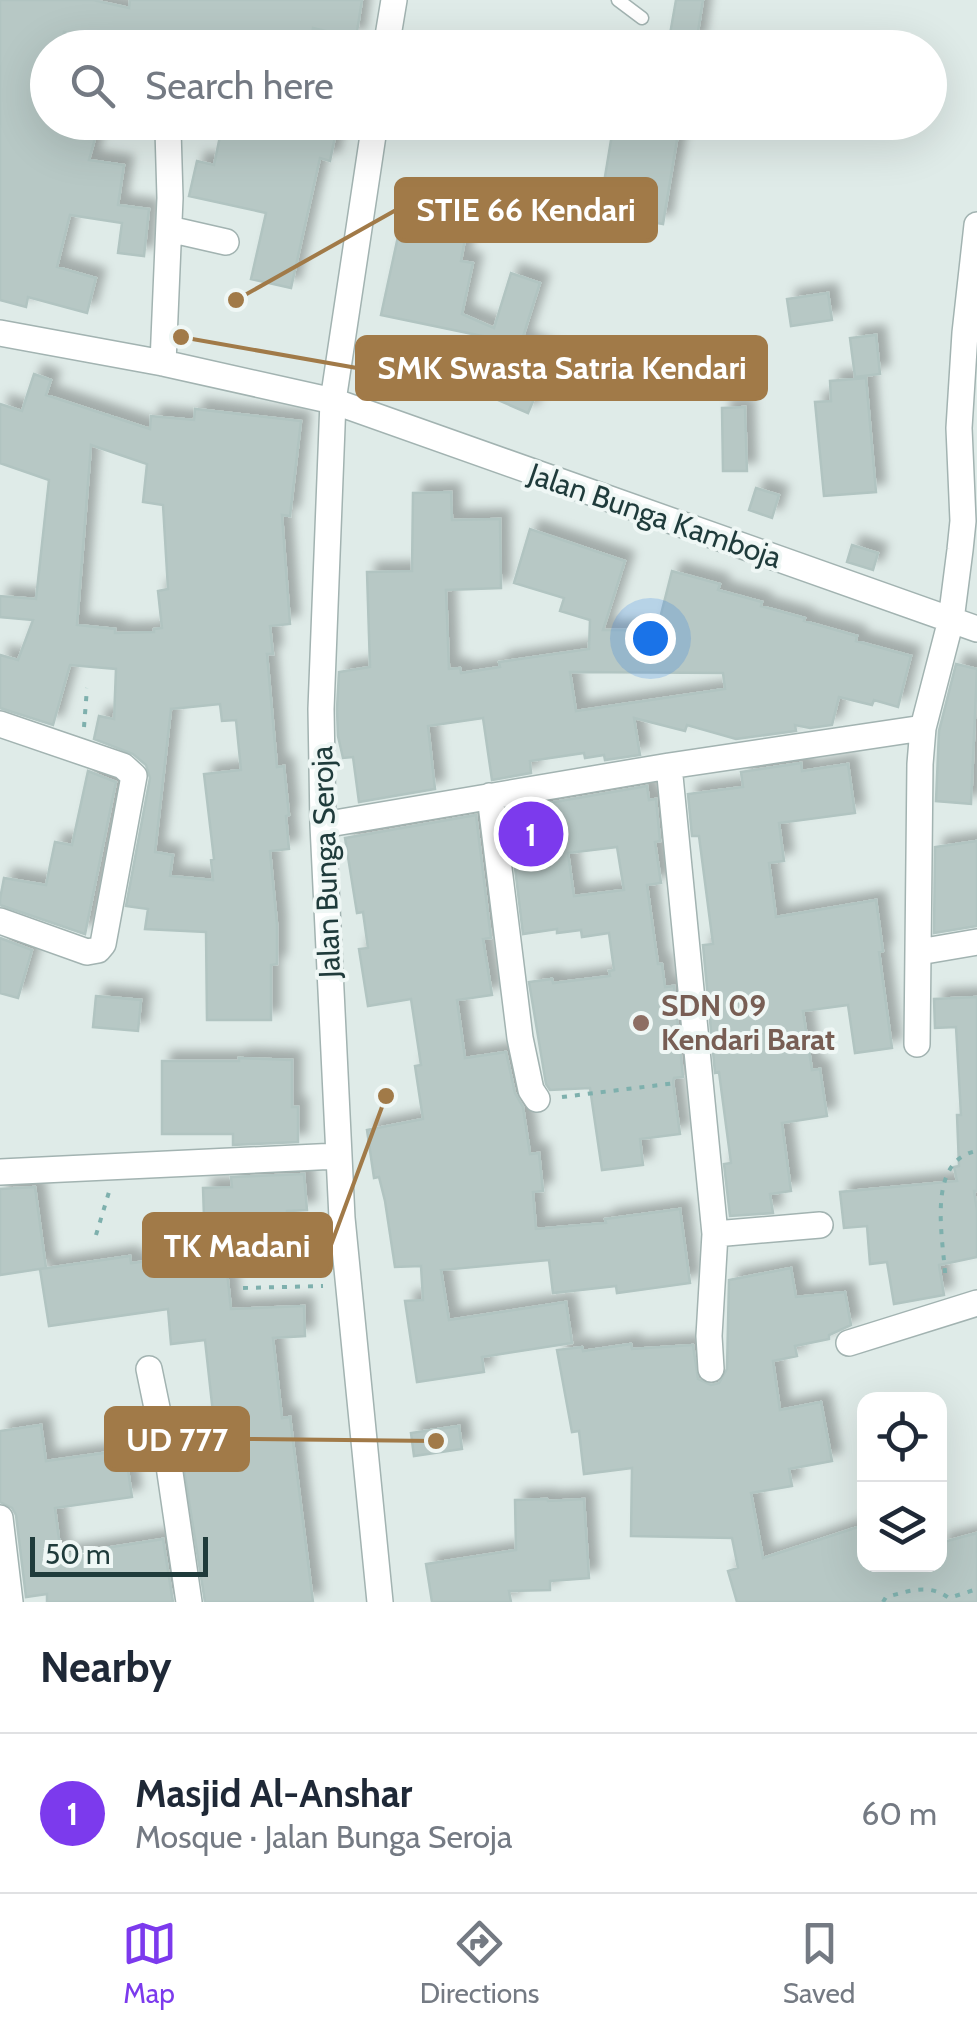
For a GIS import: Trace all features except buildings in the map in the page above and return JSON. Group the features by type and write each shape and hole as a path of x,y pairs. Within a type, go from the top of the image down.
{"street":[{"path":"389,30 394,0"},
{"path":"163,363 168,140"},
{"name":"Jalan Bunga Seroja","path":"372,140 333,401 321,710 322,825 338,1156 380,1602"},
{"path":"917,1044 923,728 951,620 962,522 959,428 970,389 977,225"},
{"path":"169,229 226,242"},
{"name":"Jalan Bunga Kamboja","path":"0,332 333,401 977,629"},
{"path":"0,724 129,769 134,776 103,944 98,950 87,952 0,921"},
{"path":"322,825 923,728"},
{"path":"669,766 715,1234 711,1370"},
{"path":"490,796 520,1038 531,1090 537,1099"},
{"path":"919,952 977,942"},
{"path":"0,1172 338,1156"},
{"path":"715,1234 820,1224"},
{"path":"849,1343 977,1303"},
{"path":"149,1369 169,1466 189,1602"},
{"path":"0,1518 10,1602"}],"lane":[{"path":"618,0 642,18"}],"path":[{"path":"82,752 86,688"},
{"path":"537,1099 602,1094 701,1078"},
{"path":"945,1273 941,1201 946,1173 962,1156 977,1152"},
{"path":"96,1234 116,1168"},
{"path":"244,1288 348,1286"},
{"path":"883,1602 886,1597 921,1588 938,1590 949,1598 977,1588"}],"place":[{"name":"STIE 66 Kendari","path":"236,300"},
{"name":"SMK Swasta Satria Kendari","path":"181,337"},
{"name":"Masjid Al-Anshar","path":"531,834"},
{"name":"SDN 09 Kendari Barat","path":"641,1023"},
{"name":"TK Madani","path":"386,1096"},
{"name":"UD 777","path":"436,1441"}]}
